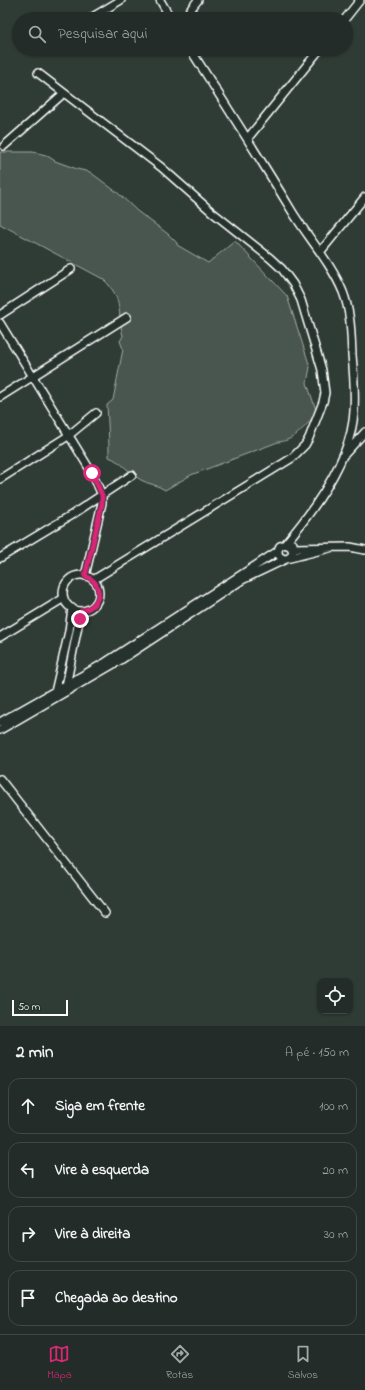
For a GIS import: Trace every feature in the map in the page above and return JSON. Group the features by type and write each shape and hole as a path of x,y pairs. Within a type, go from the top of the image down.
{"street":[{"path":"101,12 121,0"},
{"path":"160,0 167,12"},
{"path":"189,12 198,0"},
{"path":"351,12 360,0"},
{"path":"195,56 248,138 295,217 321,251 342,291 350,314 354,411 352,431 344,456"},
{"path":"248,138 314,56"},
{"path":"38,73 161,168 282,269 293,284 301,300 322,370 325,388 323,402 309,438 305,445 292,458 93,580"},
{"path":"4,146 64,93"},
{"path":"321,251 365,197"},
{"path":"0,315 71,270"},
{"path":"0,397 127,317"},
{"path":"0,323 92,473 102,495 102,504 85,576"},
{"path":"0,479 68,436 96,413"},
{"path":"0,722 106,662 278,551 280,546 285,544 294,534 327,486 344,456 365,432"},
{"path":"0,558 132,475"},
{"path":"278,551 280,557 288,558 293,554 292,548 294,534"},
{"path":"285,544 288,544 292,548 350,547 365,550"},
{"path":"0,730 119,661 242,580 288,558 330,548"},
{"path":"76,576 85,576 93,580 99,592 96,601 90,608 81,611 69,606 64,598 64,589 68,581 76,576"},
{"path":"0,637 64,598"},
{"path":"54,698 69,631 72,608"},
{"path":"64,692 81,611"},
{"path":"69,631 77,633"},
{"path":"0,779 105,913"}],"shaded area":[{"path":"0,152 33,152 46,155 55,161 77,169 90,172 118,193 137,211 168,234 177,243 177,245 208,263 235,241 287,296 310,367 307,383 317,413 300,432 290,439 278,442 191,475 165,490 141,480 109,457 107,405 113,400 123,349 120,341 123,336 117,299 110,286 103,279 0,224"}],"route":[{"path":"80,619 81,611 94,605 99,592 93,580 85,576 102,504 102,495 92,473"}]}
